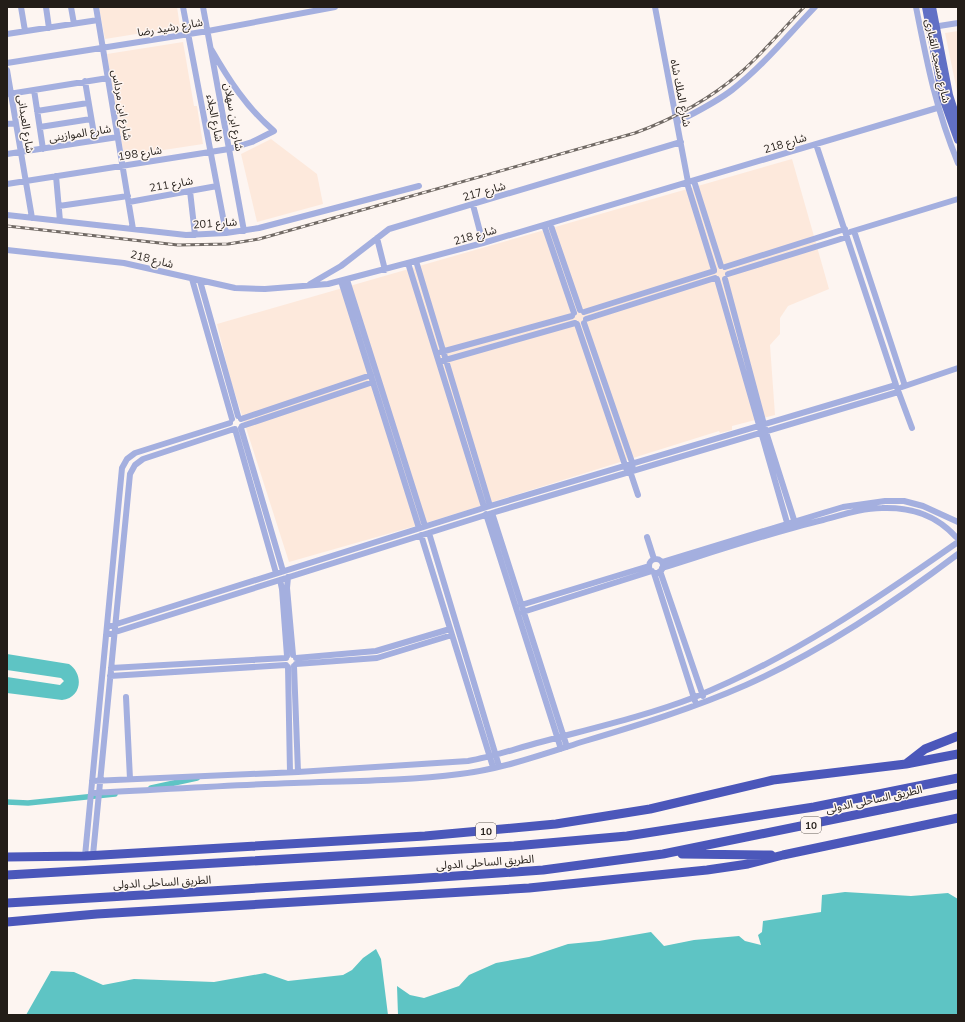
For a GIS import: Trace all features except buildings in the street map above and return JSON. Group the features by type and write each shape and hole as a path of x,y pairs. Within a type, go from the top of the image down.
{"highway":[{"path":"906,764 925,749 958,736"},
{"name":"10","path":"7,857 89,856 425,836 556,824 650,809 779,779 906,764 958,754"},
{"name":"الطريق الساحلى الدولى","path":"7,874 514,846 627,836 814,807 958,778"},
{"name":"الطريق الساحلى الدولى","path":"7,903 412,879 535,870 663,854 958,794"},
{"name":"10","path":"7,922 97,914 529,888 730,867 958,818"},
{"path":"663,854 783,855"}],"main road":[{"path":"926,7 942,93 958,140"},
{"path":"932,7 949,95 958,123"}],"street":[{"path":"21,7 25,31"},
{"path":"46,7 50,28"},
{"path":"71,7 74,24"},
{"name":"شارع ابن مرداس","path":"96,7 133,229"},
{"name":"شارع الجلاء","path":"183,7 226,233"},
{"name":"شارع ابن سهلان","path":"203,7 244,231"},
{"path":"286,7 287,15"},
{"name":"شارع رشيد رضا","path":"7,62 208,31 335,7"},
{"name":"شارع الملك شاه","path":"655,7 690,182"},
{"path":"677,122 714,102 732,90 754,71 815,7"},
{"name":"شارع مسجد القبارى","path":"916,7 928,71 937,108 958,163"},
{"name":"شارع مسجد القبارى","path":"936,7 958,112"},
{"path":"7,34 98,20"},
{"path":"939,26 958,23"},
{"name":"شارع 198","path":"7,184 229,149 252,142 274,131 254,113 238,93 211,49"},
{"name":"شارع العبدانى","path":"7,70 9,94 16,123 32,218"},
{"path":"9,94 108,78"},
{"path":"85,82 95,140"},
{"path":"34,90 43,149"},
{"path":"37,111 88,103"},
{"name":"شارع 218","path":"7,250 124,263 229,287 251,289 307,286 344,281 482,243 937,108"},
{"path":"40,127 91,119"},
{"path":"7,124 16,123"},
{"name":"شارع الموازينى","path":"7,154 118,137"},
{"name":"شارع 217","path":"307,286 334,271 389,229 681,142"},
{"path":"816,144 897,389 912,428"},
{"path":"56,176 60,221"},
{"path":"690,182 726,276 761,425 788,525"},
{"path":"690,182 716,279 761,425"},
{"name":"شارع 211","path":"59,206 128,199 217,186"},
{"name":"شارع 201","path":"7,215 195,235 226,233 244,231 419,186"},
{"path":"190,191 195,235"},
{"path":"436,354 578,313 723,267 854,231 958,199"},
{"path":"473,205 482,243"},
{"path":"547,224 578,313 585,321 628,464"},
{"path":"854,231 905,386"},
{"path":"439,362 576,324 726,276 846,233"},
{"path":"378,238 385,270"},
{"path":"416,261 446,360 454,398 487,507"},
{"path":"408,263 436,354 454,398"},
{"path":"192,279 283,571"},
{"path":"200,281 276,573"},
{"path":"344,281 422,527"},
{"path":"578,313 576,324 631,472 638,495"},
{"path":"367,353 372,379 388,421"},
{"path":"106,635 489,514 763,433 958,368"},
{"path":"89,856 92,781 124,463 135,453 235,419 372,379"},
{"path":"89,856 99,793 114,633 132,470 143,459 238,428 372,379"},
{"path":"107,627 422,527 628,464 761,425 897,389"},
{"path":"763,433 795,524"},
{"path":"795,524 843,507 892,500 923,506 958,522"},
{"path":"523,612 788,525 867,509 889,508 929,516 943,524 957,540"},
{"path":"489,514 521,605 564,748"},
{"path":"489,514 561,737"},
{"path":"92,781 298,772 463,761 493,756 561,737 702,694 742,676 793,650 854,615 891,590 957,540 958,529"},
{"path":"429,533 496,767"},
{"path":"421,535 451,632 493,756"},
{"path":"647,537 696,704"},
{"path":"91,793 388,780 459,774 496,767 564,748 705,701 746,685 847,631 898,599 958,554"},
{"path":"521,605 656,568"},
{"path":"656,568 705,701"},
{"path":"288,577 287,588 298,772"},
{"path":"255,580 255,588"},
{"path":"280,580 291,661 290,772"},
{"path":"891,590 898,599"},
{"path":"111,668 376,658 451,632"},
{"path":"110,676 291,661"},
{"path":"126,697 130,779"}],"shaded area":[{"path":"99,7 177,7 180,27 105,39"},
{"path":"958,31 958,96 945,33"},
{"path":"183,42 194,106 197,106 203,144 124,156 107,54"},
{"path":"271,139 317,174 323,204 257,222 241,154"},
{"path":"792,159 829,289 788,306 780,318 780,334 770,345 775,415 732,426 732,430 720,433 719,431 426,523 289,562 230,378 217,324"}],"water":[{"path":"7,654 69,664 74,668 79,679 77,690 74,695 62,700 7,693 7,677 60,685 64,681 61,678 7,670"},
{"path":"845,892 911,896 948,893 958,899 958,1015 398,1015 397,986 410,995 424,998 459,986 469,975 496,963 529,957 568,944 599,941 651,932 664,946 694,940 739,936 745,941 761,945 758,935 762,932 763,921 821,912 822,895"},
{"path":"376,949 381,959 388,1015 26,1015 51,971 74,972 103,985 134,979 214,982 265,973 288,981 343,975 352,970 363,958"}],"waterway":[{"path":"151,788 197,778"},
{"path":"7,802 28,803 115,794"}],"railway":[{"path":"7,226 178,245 228,244 259,239 635,133 677,115 704,100 740,73 773,41 804,7"}]}
